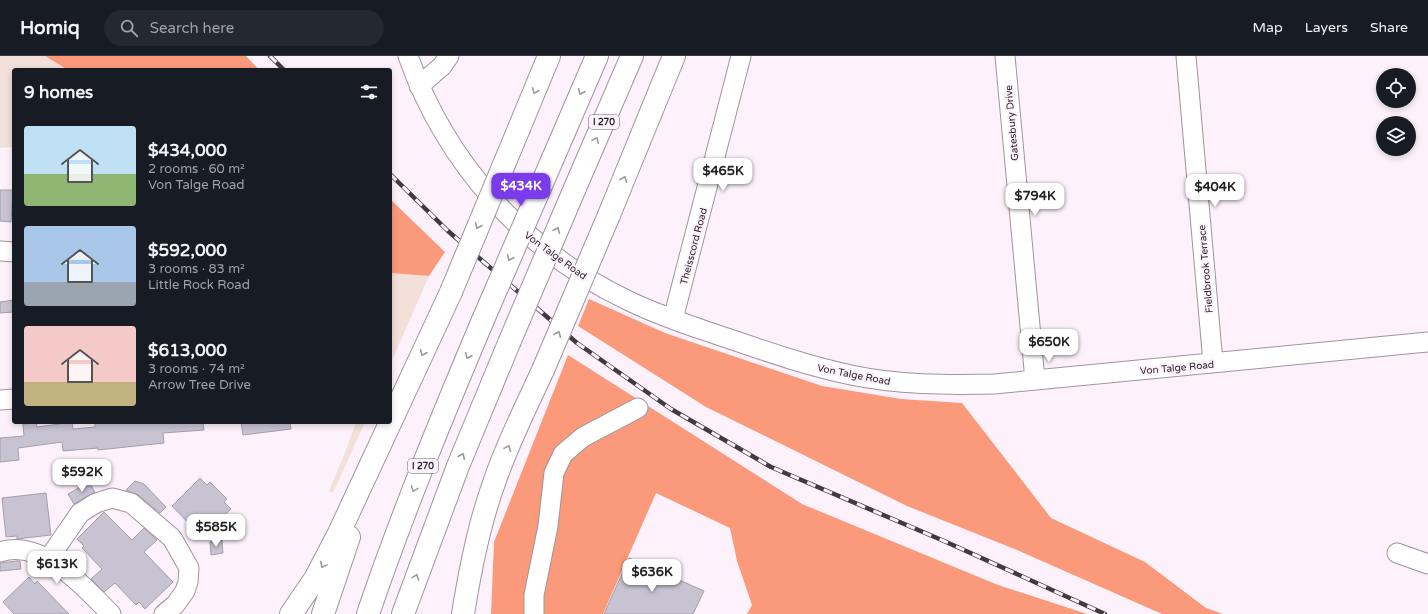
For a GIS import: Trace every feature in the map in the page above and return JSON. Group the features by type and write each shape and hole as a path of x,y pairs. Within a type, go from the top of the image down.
{"highway":[{"path":"392,420 450,292 549,56"},
{"name":"I 270","path":"368,614 410,499 483,320 597,56"},
{"name":"I 270","path":"403,614 458,466 632,56"},
{"path":"463,614 468,585 493,484 500,464 543,370 609,215 674,56"},
{"path":"291,614 315,579 371,467 390,424"},
{"path":"323,614 371,467"},
{"path":"479,614 480,585 493,484"}],"street":[{"name":"Von Talge Road","path":"408,56 430,109 460,159 511,220 528,235 592,281 629,301 673,319 798,362 852,376 906,383 994,384 1428,342"},
{"path":"420,86 442,66 449,56"},
{"name":"Theisscord Road","path":"673,319 742,56"},
{"name":"Gatesbury Drive","path":"1005,56 1035,380"},
{"name":"Fieldbrook Terrace","path":"1189,56 1212,363"},
{"path":"0,251 12,252"},
{"path":"0,400 12,399"},
{"path":"534,614 534,595 548,526 554,473 563,454 583,437 638,408"},
{"path":"49,558 80,513 96,503 112,498 131,503 172,538 189,568 188,582 184,591 175,605 164,614"},
{"path":"0,552 17,549 49,558 89,591 111,614"},
{"path":"1397,553 1428,564"}],"shaded area":[{"path":"0,56 45,56 65,68 12,68 12,147 0,148"},
{"path":"45,56 246,56 257,68 65,68"},
{"path":"392,201 445,252 429,276 392,273"},
{"path":"392,273 429,276 392,360"},
{"path":"589,299 665,333 822,386 901,399 962,403 1051,518 1145,562 1206,608 1223,614 1162,614 1017,550 907,506 706,407 578,326"},
{"path":"568,355 802,504 998,585 1087,614 747,614 752,605 737,561 730,528 656,493 603,614 491,614 494,542"},
{"path":"355,424 364,424 333,493 329,491"}],"building":[{"path":"0,190 12,190 11,222 0,221"},
{"path":"12,300 12,312 0,313 0,302"},
{"path":"23,424 36,424 37,427 72,424 73,429 95,427 95,424 203,424 204,430 163,433 164,443 98,450 98,448 63,451 62,442 18,448 19,460 0,462 0,438 24,436"},
{"path":"241,424 290,424 291,429 243,435"},
{"path":"200,478 207,485 210,482 227,499 224,502 231,509 202,537 172,506"},
{"path":"135,481 144,484 166,507 160,513 138,495 126,490"},
{"path":"89,482 95,492 74,504 68,494"},
{"path":"46,493 51,535 17,539 17,536 6,537 2,498"},
{"path":"104,512 132,540 144,528 157,540 144,552 173,582 145,609 139,602 136,605 115,583 104,592 91,579 102,569 82,548 84,546 77,539"},
{"path":"222,540 223,553 211,555 210,542"},
{"path":"629,558 704,591 693,614 604,614"},
{"path":"20,561 21,569 0,571 0,563"},
{"path":"29,577 35,584 37,581 69,614 14,614 3,602"}],"railway":[{"path":"270,56 282,68"},
{"path":"392,176 448,231 577,343 671,409 771,467 944,541 1105,614"}]}
